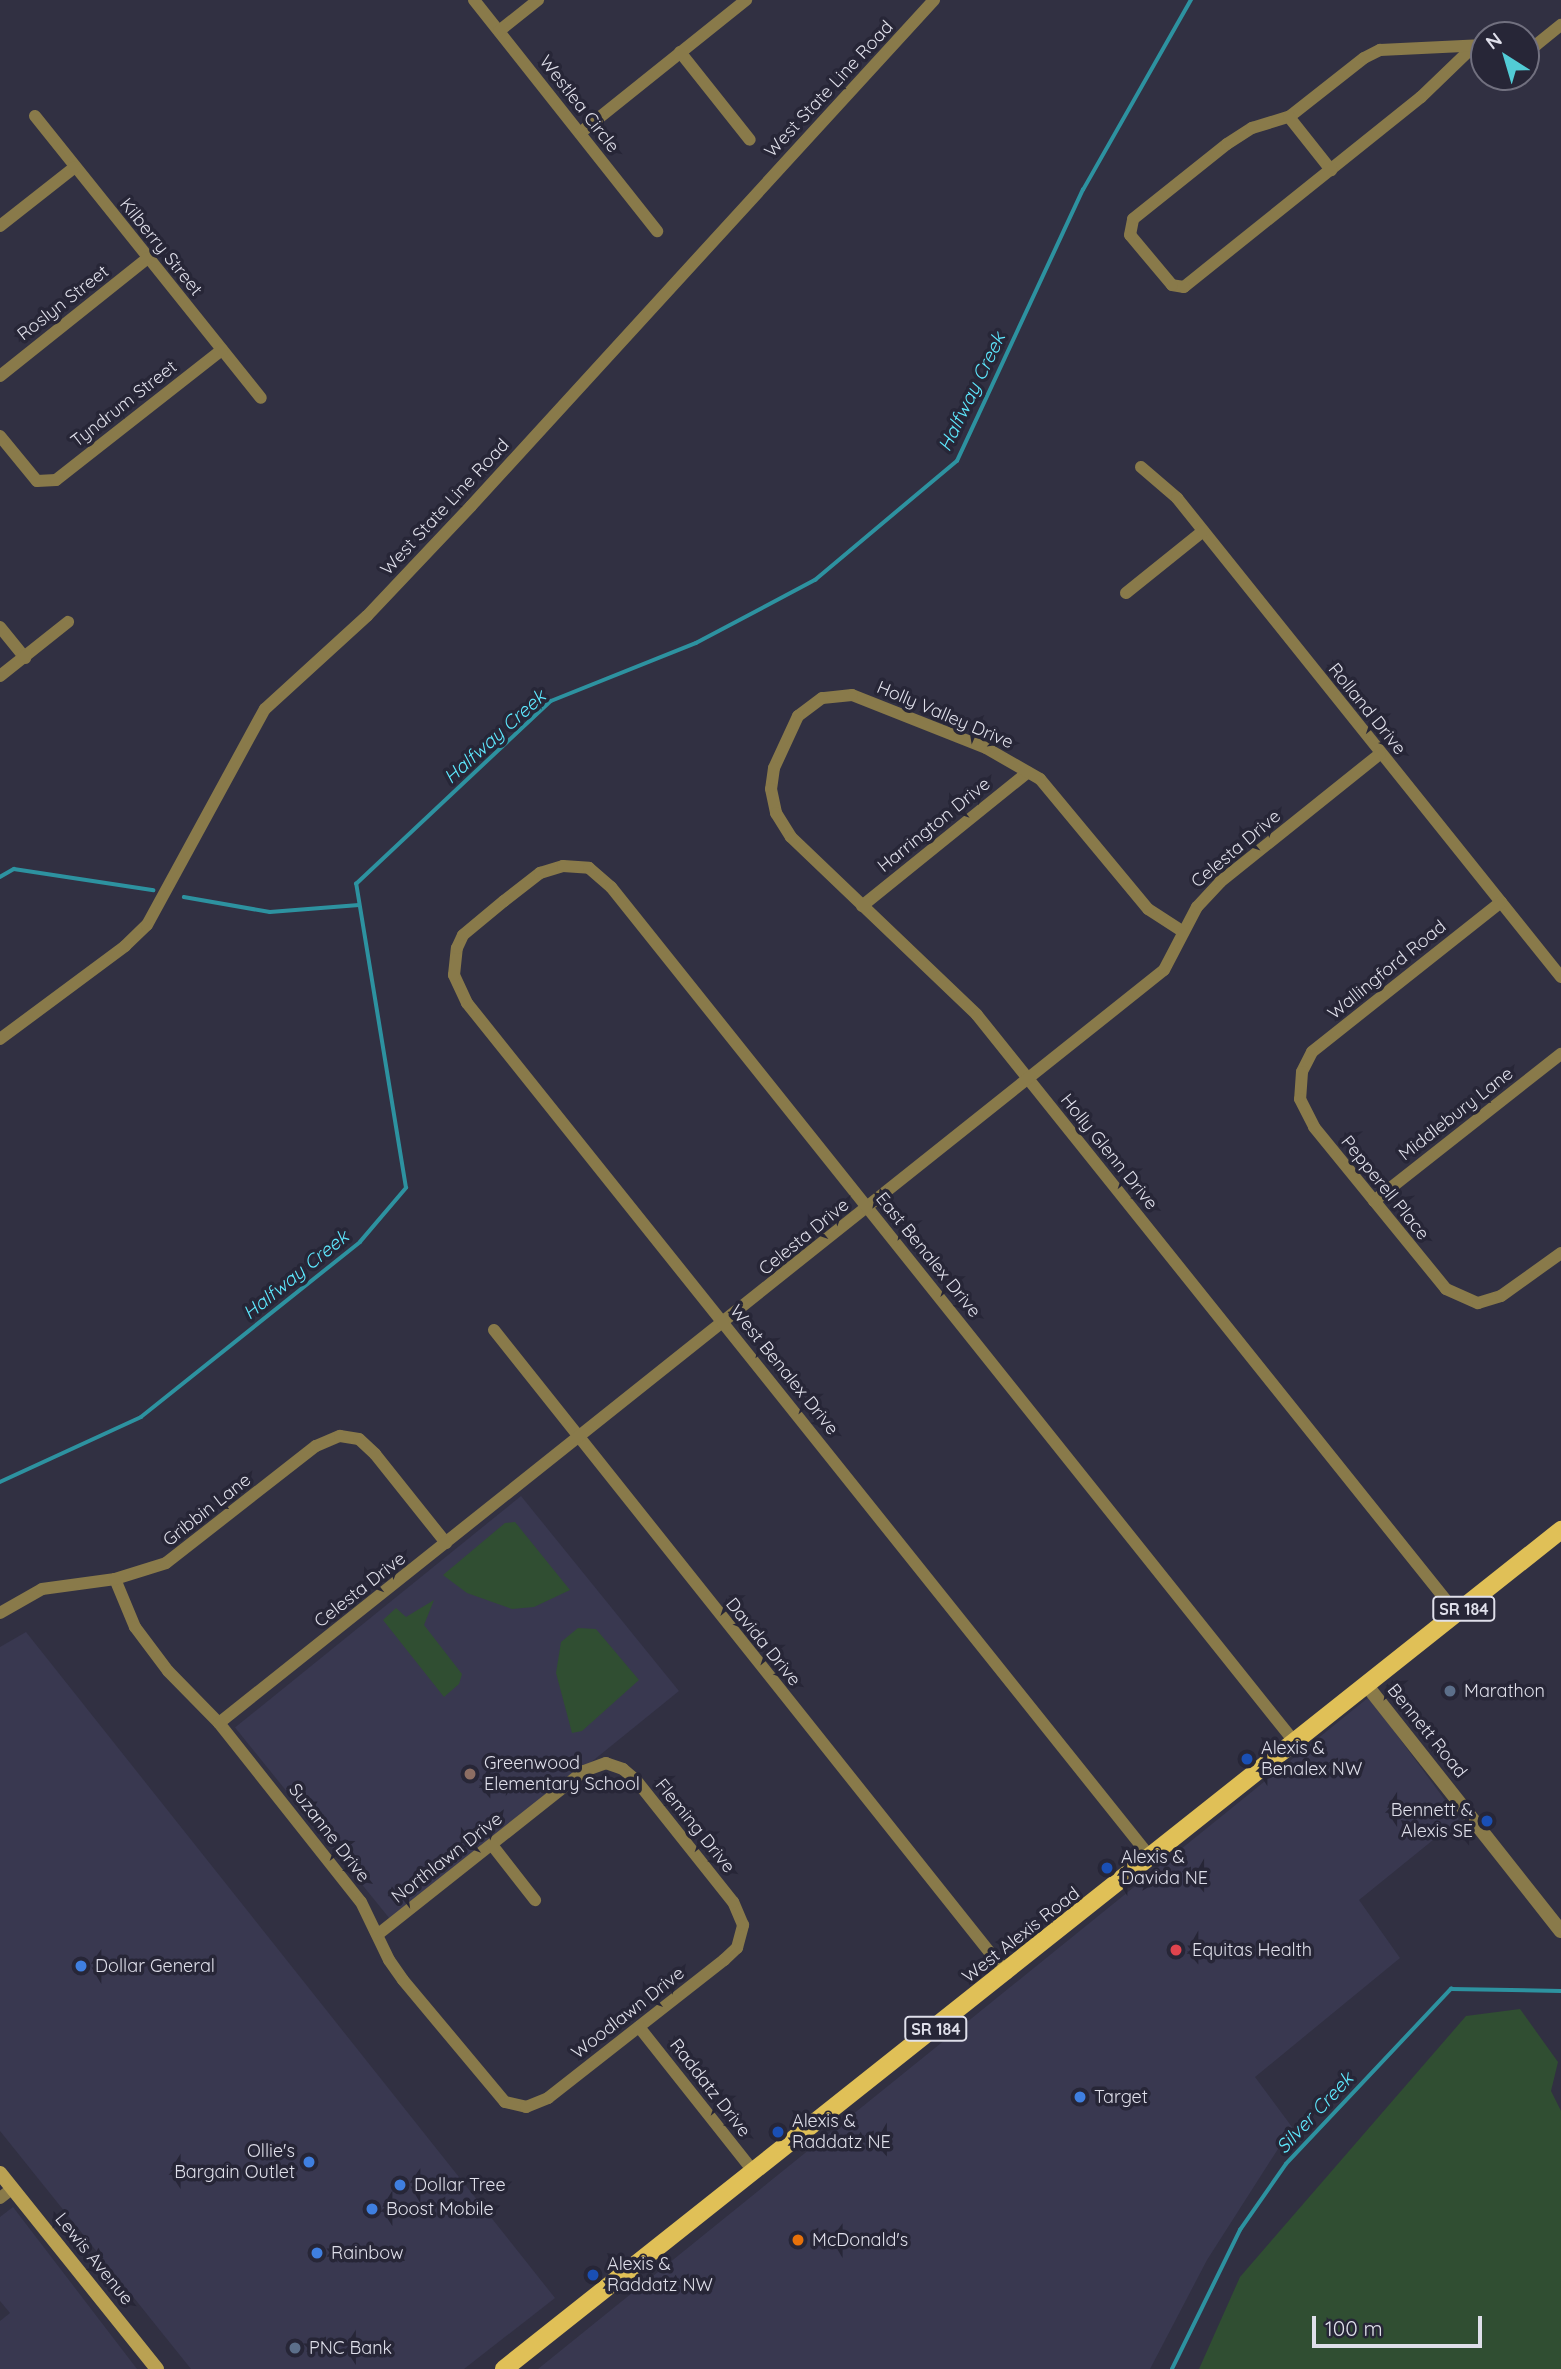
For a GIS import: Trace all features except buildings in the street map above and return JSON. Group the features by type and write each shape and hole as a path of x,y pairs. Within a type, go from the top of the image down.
{"main road":[{"name":"West Alexis Road","path":"504,2369 1368,1687 1561,1531"},
{"name":"Lewis Avenue","path":"0,2173 157,2369"}],"street":[{"name":"Westlea Circle","path":"474,0 657,231"},
{"path":"499,31 538,0"},
{"path":"579,133 746,0"},
{"name":"West State Line Road","path":"0,1039 125,946 147,925 265,709 367,616 471,506 934,0"},
{"path":"1540,42 1561,26"},
{"path":"1470,45 1380,50 1289,117 1238,135 1133,219 1130,235 1172,285 1184,287 1422,97 1470,53"},
{"path":"680,52 750,140"},
{"name":"Kilberry Street","path":"35,116 261,398"},
{"path":"1289,117 1331,170"},
{"path":"0,226 75,167"},
{"name":"Roslyn Street","path":"0,376 148,258"},
{"name":"Tyndrum Street","path":"0,436 30,474 47,482 56,480 222,350"},
{"name":"Rolland Drive","path":"1141,467 1177,498 1561,977"},
{"path":"1126,593 1203,531"},
{"path":"0,676 68,622"},
{"path":"0,627 25,657"},
{"name":"Holly Valley Drive","path":"798,716 822,698 852,695 986,748 1028,772 1054,793 1148,909 1182,931"},
{"name":"Holly Glenn Drive","path":"798,716 774,768 771,789 776,813 792,837 862,906 957,992 1457,1614"},
{"name":"Celesta Drive","path":"219,1723 579,1440 1164,970 1182,931 1220,882 1380,754"},
{"name":"Harrington Drive","path":"862,906 1028,772"},
{"name":"East Benalex Drive","path":"503,901 550,868 577,865 600,877 1296,1744"},
{"name":"West Benalex Drive","path":"503,901 463,935 453,962 458,989 1151,1858"},
{"name":"Wallingford Road","path":"1303,1072 1312,1052 1501,902"},
{"name":"Middlebury Lane","path":"1374,1201 1561,1054"},
{"name":"Pepperell Place","path":"1303,1072 1299,1087 1305,1112 1446,1289 1478,1303 1520,1286 1561,1253"},
{"name":"Davida Drive","path":"494,1330 579,1440 1007,1973"},
{"name":"Gribbin Lane","path":"0,1613 42,1589 116,1579 166,1563 316,1446 346,1437 359,1439 375,1454 446,1544"},
{"name":"Suzanne Drive","path":"116,1579 135,1627 168,1671 219,1723 361,1902 389,1960 419,2000 492,2090 517,2107"},
{"name":"Bennett Road","path":"1368,1687 1561,1931"},
{"name":"Northlawn Drive","path":"378,1934 584,1771 606,1763"},
{"name":"Fleming Drive","path":"606,1763 623,1769 636,1780 733,1902 743,1925"},
{"path":"492,1845 535,1900"},
{"name":"Woodlawn Drive","path":"517,2107 537,2106 639,2027 737,1948 743,1925"},
{"name":"Raddatz Drive","path":"639,2027 754,2172"},
{"path":"0,2198 13,2188"}],"shaded area":[{"path":"521,1496 679,1691 393,1923 235,1728"},
{"path":"26,1632 555,2298 464,2369 191,2369 0,2131 0,1647"},
{"path":"1369,1697 1459,1819 1359,1900 1400,1958 1255,2077 1292,2127 1207,2260 1150,2369 538,2369"},
{"path":"13,2207 137,2369 0,2369 0,2321 10,2313 0,2301 0,2217"}],"green space":[{"path":"515,1522 570,1590 534,1607 512,1609 467,1593 443,1575 505,1523"},
{"path":"434,1600 424,1625 462,1674 459,1684 444,1697 383,1620 396,1608 406,1617"},
{"path":"578,1628 596,1629 639,1680 582,1731 572,1733 556,1673 561,1642"},
{"path":"1520,2009 1558,2062 1551,2091 1561,2111 1561,2369 1199,2369 1240,2277 1466,2016"}],"waterway":[{"name":"Halfway Creek","path":"0,1482 141,1417 360,1242 406,1188 356,884 551,701 696,643 815,580 957,461 1083,190 1191,0"},
{"path":"0,877 14,869 153,890"},
{"path":"184,897 270,912 359,905"},
{"name":"Silver Creek","path":"1172,2369 1240,2230 1286,2164 1451,1989 1561,1991"}],"place":[{"name":"Marathon","path":"1450,1691"},
{"name":"Alexis & Benalex NW","path":"1247,1759"},
{"name":"Greenwood Elementary School","path":"470,1774"},
{"name":"Bennett & Alexis SE","path":"1487,1821"},
{"name":"Alexis & Davida NE","path":"1107,1868"},
{"name":"Equitas Health","path":"1176,1950"},
{"name":"Dollar General","path":"81,1966"},
{"name":"Target","path":"1080,2097"},
{"name":"Alexis & Raddatz NE","path":"778,2132"},
{"name":"Ollie's Bargain Outlet","path":"309,2162"},
{"name":"Dollar Tree","path":"400,2185"},
{"name":"Boost Mobile","path":"372,2209"},
{"name":"McDonald's","path":"798,2240"},
{"name":"Rainbow","path":"317,2253"},
{"name":"Alexis & Raddatz NW","path":"593,2275"},
{"name":"PNC Bank","path":"295,2348"}]}
